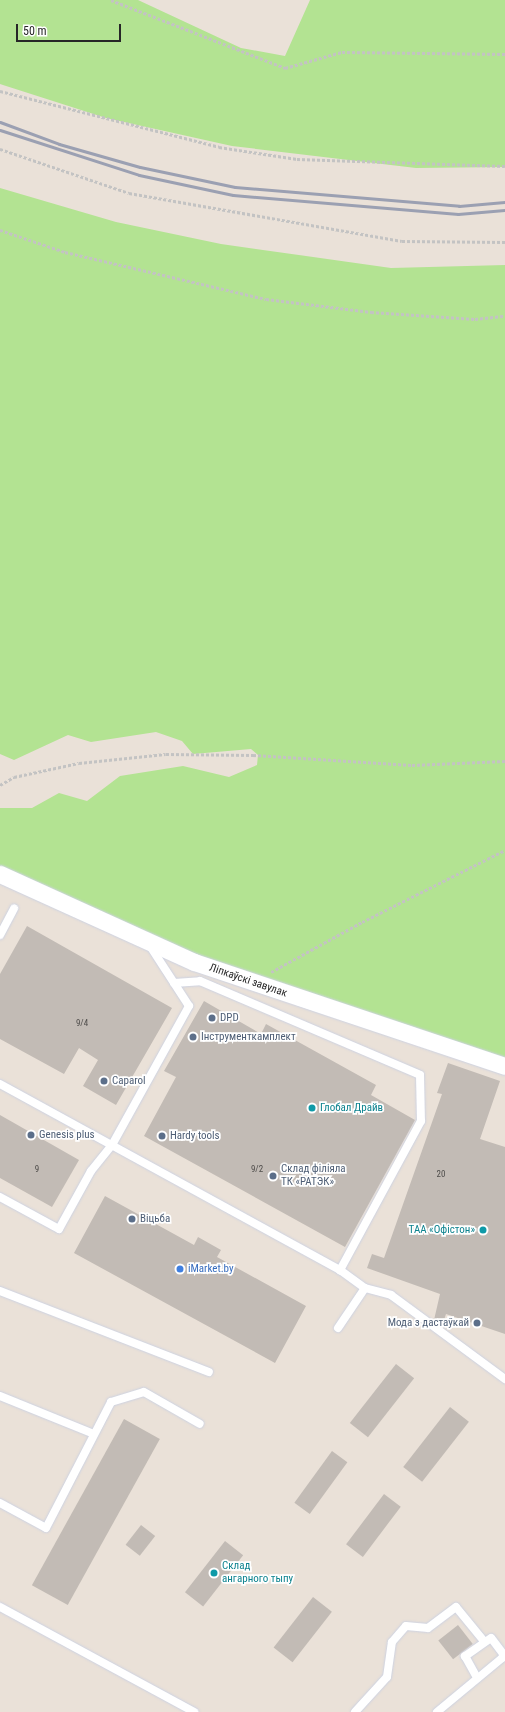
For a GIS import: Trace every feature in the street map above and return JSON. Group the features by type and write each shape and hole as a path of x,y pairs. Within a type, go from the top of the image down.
{"street":[{"name":"Ліпкаўскі завулак","path":"0,874 148,942 261,985 505,1066"}],"lane":[{"path":"0,935 14,909"},
{"path":"0,1197 59,1229 91,1171 112,1145 189,1006 148,942"},
{"path":"174,983 200,981 420,1075 421,1121 340,1270"},
{"path":"0,1084 340,1270 365,1288 391,1295 505,1379"},
{"path":"338,1328 365,1288"},
{"path":"0,1291 209,1372"},
{"path":"0,1503 46,1528 111,1402 144,1392 200,1424"},
{"path":"0,1396 94,1434"},
{"path":"0,1607 194,1712"},
{"path":"355,1712 386,1677 392,1642 406,1626 428,1628 456,1607 484,1640"},
{"path":"437,1712 504,1656 503,1652 493,1639 484,1640 465,1658 477,1678"}],"path":[{"path":"111,0 285,68 342,52 505,54"},
{"path":"0,91 218,147 282,157 505,166"},
{"path":"0,149 129,193 402,241 505,242"},
{"path":"0,230 65,252 266,299 371,312 475,319 505,316"},
{"path":"0,785 14,778 79,763 166,754 253,755 412,765 505,761"},
{"path":"261,985 273,969 505,850"}],"green space":[{"path":"0,0 138,0 241,48 285,56 310,0 505,0 505,167 416,168 232,146 106,118 3,85 0,84"},
{"path":"0,188 116,222 221,244 391,268 505,265 505,1062 168,947 0,867 0,808 32,808 59,793 87,801 120,776 183,766 229,777 257,765 258,755 251,749 193,754 182,741 156,732 91,742 68,735 14,760 0,754"}],"building":[{"path":"27,926 172,1008 116,1105 83,1086 98,1060 79,1048 64,1074 0,1039 0,974"},
{"path":"204,1001 261,1034 266,1024 376,1085 371,1095 415,1120 345,1247 144,1136 176,1077 164,1071"},
{"path":"448,1063 500,1081 480,1139 505,1147 505,1334 446,1314 443,1323 434,1320 440,1294 367,1268 372,1254 384,1258 442,1094 437,1093"},
{"path":"0,1115 79,1160 52,1207 0,1178"},
{"path":"105,1196 194,1245 198,1237 221,1250 217,1257 306,1306 275,1363 74,1253"},
{"path":"396,1364 414,1378 368,1437 350,1423"},
{"path":"450,1407 469,1422 422,1482 403,1467"},
{"path":"124,1419 160,1439 68,1605 32,1585"},
{"path":"332,1451 347,1462 310,1514 294,1503"},
{"path":"384,1494 401,1507 363,1557 346,1544"},
{"path":"141,1525 155,1536 140,1556 126,1545"},
{"name":"Склад ангарного тыпу","path":"225,1541 243,1555 203,1606 185,1592"},
{"name":"Склад ангарного тыпу","path":"313,1597 332,1612 293,1662 274,1647"},
{"path":"458,1625 473,1644 453,1659 438,1640"}],"railway":[{"path":"0,122 59,144 140,167 235,187 459,206 505,202"},
{"path":"0,130 139,175 233,195 458,214 505,210"}],"place":[{"name":"DPD","path":"212,1018"},
{"name":"Інструменткамплект","path":"193,1037"},
{"name":"Caparol","path":"104,1081"},
{"name":"Глобал Драйв","path":"312,1108"},
{"name":"Genesis plus","path":"31,1135"},
{"name":"Hardy tools","path":"162,1136"},
{"name":"Склад філіяла ТК «РАТЭК»","path":"273,1176"},
{"name":"Віцьба","path":"132,1219"},
{"name":"ТАА «Офістон»","path":"483,1230"},
{"name":"iMarket.by","path":"180,1269"},
{"name":"Мода з дастаўкай","path":"477,1323"},
{"name":"Склад ангарного тыпу","path":"214,1573"}]}
